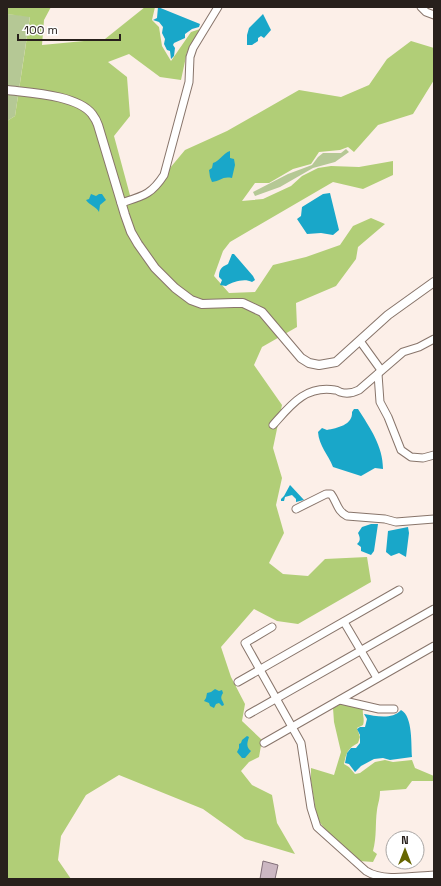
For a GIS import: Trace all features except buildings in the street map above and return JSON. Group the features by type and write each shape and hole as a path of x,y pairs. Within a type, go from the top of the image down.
{"street":[{"path":"121,203 144,196 156,187 164,175 189,82 190,57 218,7"},
{"path":"421,7 426,12 434,15"},
{"path":"7,90 67,99 82,106 92,114 102,138 131,232 144,254 155,268 175,288 191,300 202,304 234,303 256,308 272,322 302,358 309,363 326,365 336,362 388,315 434,282"},
{"path":"273,426 299,397 308,392 318,390 335,390 352,393 358,390 404,352 419,347 434,338"},
{"path":"360,341 379,372 380,402 388,417 401,450 411,457 423,458 434,455"},
{"path":"296,509 326,494 331,494 337,508 347,516 385,519 396,522 434,519"},
{"path":"238,682 399,590"},
{"path":"248,714 434,609"},
{"path":"344,622 377,678"},
{"path":"272,627 245,643 301,743 311,808 317,827 366,871 373,875 382,877 434,875"},
{"path":"264,743 434,646"},
{"path":"340,700 379,709 394,709"}],"green space":[{"path":"7,7 51,7 44,20 42,45 105,39 145,7 155,7 152,20 159,27 162,46 171,61 191,32 200,29 187,52 181,80 160,77 129,54 108,62 127,77 130,116 114,136 131,199 150,192 185,150 227,131 299,90 341,97 369,85 387,59 411,41 434,48 434,80 413,114 378,125 354,152 348,147 340,150 319,152 311,164 293,169 269,183 255,183 242,201 263,199 291,186 302,176 318,168 331,166 359,167 393,161 393,175 363,189 333,182 230,242 223,251 214,276 229,293 255,292 273,265 306,257 340,245 353,226 371,218 385,224 358,247 356,259 336,286 296,303 297,327 262,347 254,365 282,405 273,448 282,478 276,505 284,533 269,563 283,574 308,576 325,559 367,557 371,582 298,624 277,621 254,609 221,647 231,677 245,704 242,721 262,740 259,757 249,762 241,771 252,785 272,795 277,823 295,854 245,839 203,809 119,775 86,795 61,836 58,860 71,879 7,879 7,121 15,116 30,17 7,14"},
{"path":"7,14 30,16 15,116 7,121"},
{"path":"346,149 349,152 335,162 313,168 280,187 255,196 253,192 288,174 312,165 323,153 341,153"},
{"path":"343,703 363,709 363,725 357,728 360,737 358,743 348,751 344,764 355,774 360,773 375,762 385,760 393,762 412,760 415,768 434,776 434,781 412,781 406,789 380,791 373,851 377,854 373,862 359,861 329,834 317,819 311,781 311,768 334,775 341,752 334,722 333,708"}],"water":[{"path":"158,7 200,24 199,27 192,29 185,34 185,38 174,43 174,56 171,59 170,51 167,50 164,44 165,39 162,33 163,27 159,22 153,20 157,18"},
{"path":"263,14 271,30 264,38 261,36 258,38 258,41 252,45 247,45 249,28"},
{"path":"230,151 230,158 234,159 235,165 232,178 212,182 209,170 212,168 213,163 218,161 225,153"},
{"path":"330,193 339,230 333,235 321,233 307,234 297,219 301,216 302,207 323,194"},
{"path":"91,194 96,196 102,194 106,200 100,205 99,212 86,200 89,199"},
{"path":"232,254 234,254 255,280 252,282 246,280 239,281 226,286 220,285 222,280 219,277 220,271 228,264"},
{"path":"354,409 358,409 371,430 381,453 383,469 375,468 361,476 333,467 322,446 318,432 322,428 327,430 344,425 350,420"},
{"path":"290,485 304,500 296,502 296,499 292,495 285,497 284,501 281,501"},
{"path":"371,524 378,524 374,551 371,555 361,551 361,547 357,544 360,539 358,533 362,527"},
{"path":"408,527 409,533 406,557 399,553 391,556 386,552 388,531"},
{"path":"215,689 219,691 222,690 223,693 221,698 224,705 222,706 219,703 216,704 214,708 210,706 209,703 204,701 207,693"},
{"path":"401,710 408,718 412,757 390,760 383,758 374,759 361,766 355,772 349,764 345,763 347,753 351,748 356,748 360,743 360,735 357,729 360,727 365,727 367,719 364,714 389,716"},
{"path":"247,736 249,737 247,743 251,751 245,758 242,758 237,752 239,744"}]}
